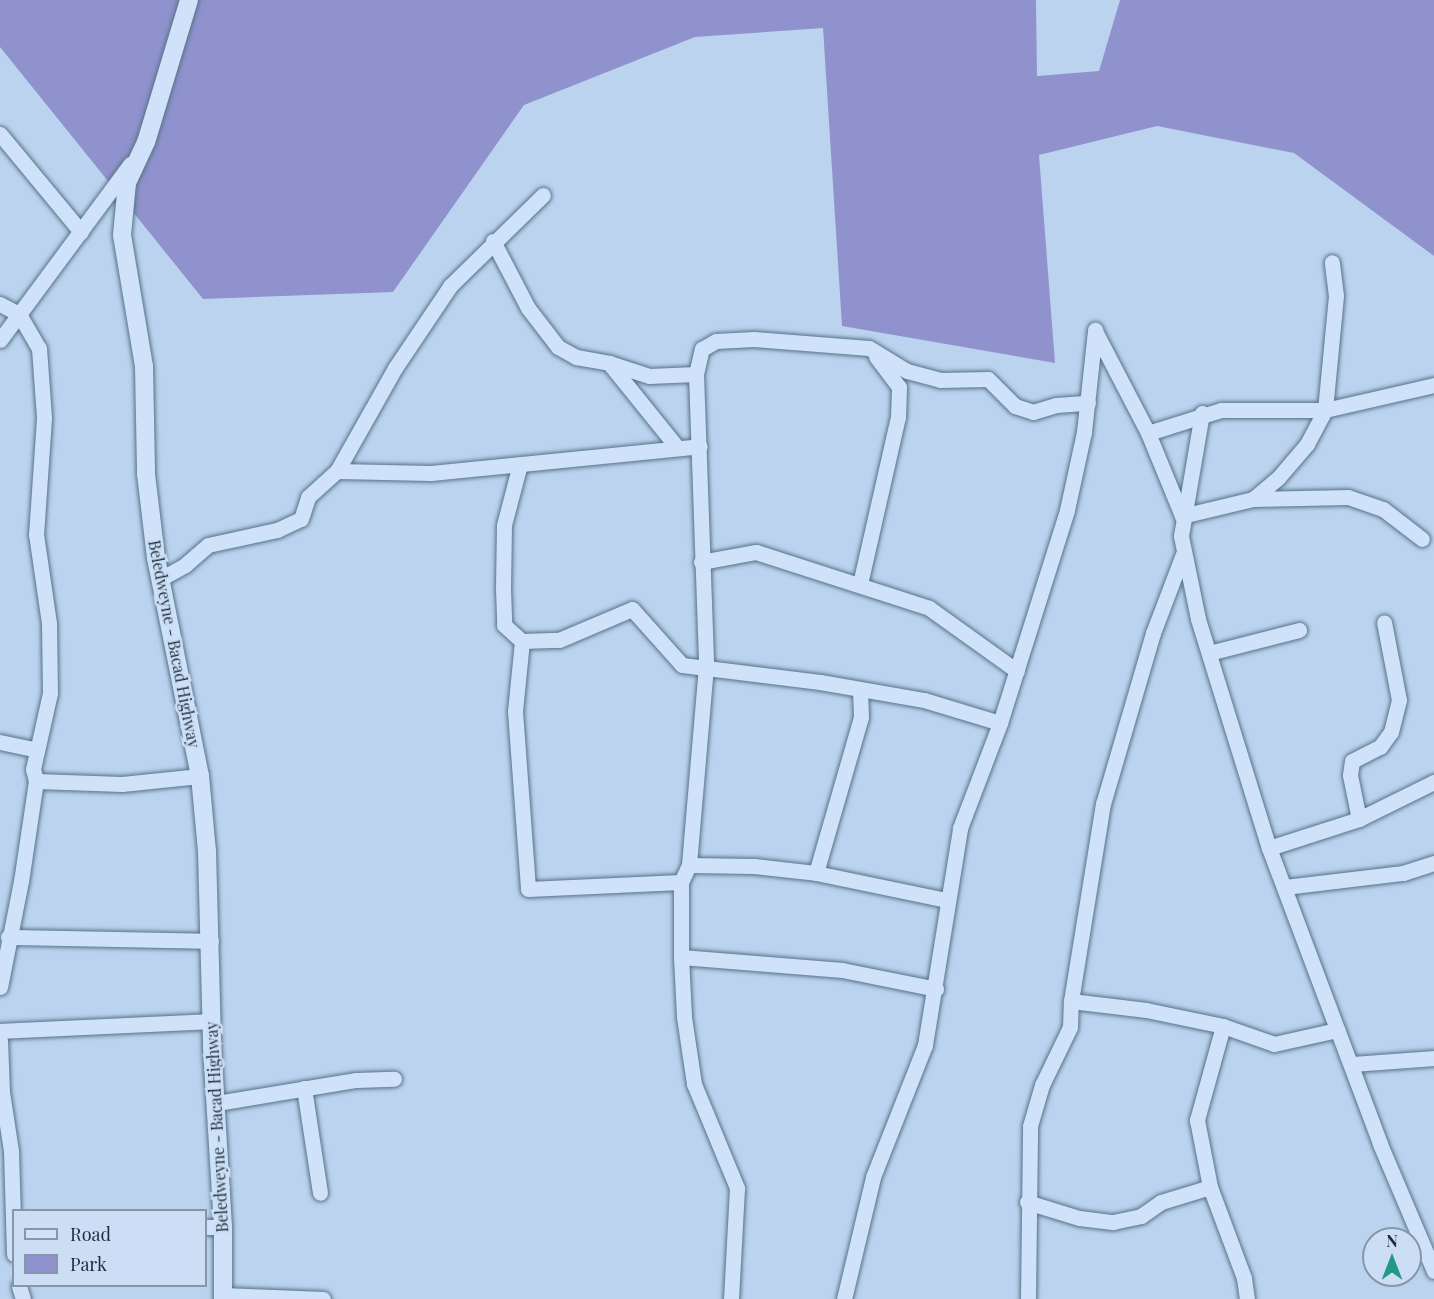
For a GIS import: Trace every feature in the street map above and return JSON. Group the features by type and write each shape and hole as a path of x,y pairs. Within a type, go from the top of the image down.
{"street":[{"name":"Beledweyne - Bacad Highway","path":"189,0 146,142 127,183 122,235 144,366 146,474 160,579 200,776 211,941 211,1021 217,1103 214,1227 223,1297"},
{"path":"0,134 81,232"},
{"path":"0,340 146,142"},
{"path":"160,579 185,565 208,545 277,530 301,519 308,497 337,471 395,368 450,286 493,241 543,195"},
{"path":"493,241 528,308 558,347 576,357 609,363 649,376 696,374"},
{"path":"1253,499 1278,478 1307,444 1325,410 1336,296 1332,262"},
{"path":"0,304 19,314 39,348 44,383 36,534 49,623 50,693 33,769 36,781 0,987"},
{"path":"844,1299 873,1178 925,1045 936,989 946,900 960,828 1000,723 1067,510 1088,403 1095,330 1148,432 1182,516"},
{"path":"731,1299 736,1188 694,1084 684,1017 681,957 681,882 689,865 706,666 696,374 702,349 716,341 754,339 869,348 907,371 940,380 988,379 1015,406 1033,412 1056,405 1088,403"},
{"path":"860,584 898,417 900,387 869,348"},
{"path":"609,363 676,446"},
{"path":"1148,432 1202,413 1325,410 1434,385"},
{"path":"1202,413 1182,516 1183,554 1209,653 1269,849 1337,1029 1353,1064 1380,1144 1434,1270"},
{"path":"337,471 431,473 676,446 700,446"},
{"path":"520,464 504,525 503,588 504,625 522,641 559,640 632,609 682,665 706,666 924,700 1000,723"},
{"path":"1182,516 1253,499 1348,497 1383,509 1422,539"},
{"path":"701,562 756,552 860,584 929,608 1017,671"},
{"path":"1028,1299 1027,1202 1030,1126 1042,1085 1070,1027 1071,1001 1103,804 1153,633 1183,554"},
{"path":"1359,819 1350,775 1352,761 1380,747 1391,732 1399,700 1384,622"},
{"path":"1209,653 1299,630"},
{"path":"522,641 515,711 528,889 681,882"},
{"path":"816,873 861,717 860,691"},
{"path":"0,742 37,750"},
{"path":"36,781 122,784 200,776"},
{"path":"1269,849 1359,819 1434,782"},
{"path":"1285,887 1403,873 1434,863"},
{"path":"689,865 754,866 816,873 946,900"},
{"path":"8,937 211,941"},
{"path":"681,957 842,970 936,989"},
{"path":"1071,1001 1146,1010 1223,1026 1274,1044 1337,1029"},
{"path":"0,1031 211,1021"},
{"path":"1223,1026 1197,1120 1210,1187 1244,1278 1247,1299"},
{"path":"0,1040 2,1092 11,1151 12,1209"},
{"path":"1353,1064 1434,1058"},
{"path":"217,1103 356,1080 394,1079"},
{"path":"304,1088 320,1193"},
{"path":"1027,1202 1079,1218 1113,1222 1141,1216 1161,1202 1210,1187"},
{"path":"223,1297 323,1299"}],"green space":[{"path":"0,0 1036,0 1037,76 1099,71 1120,0 1434,0 1434,256 1294,153 1157,126 1039,155 1055,363 842,326 823,28 695,37 524,105 393,292 203,299 0,47"}]}
